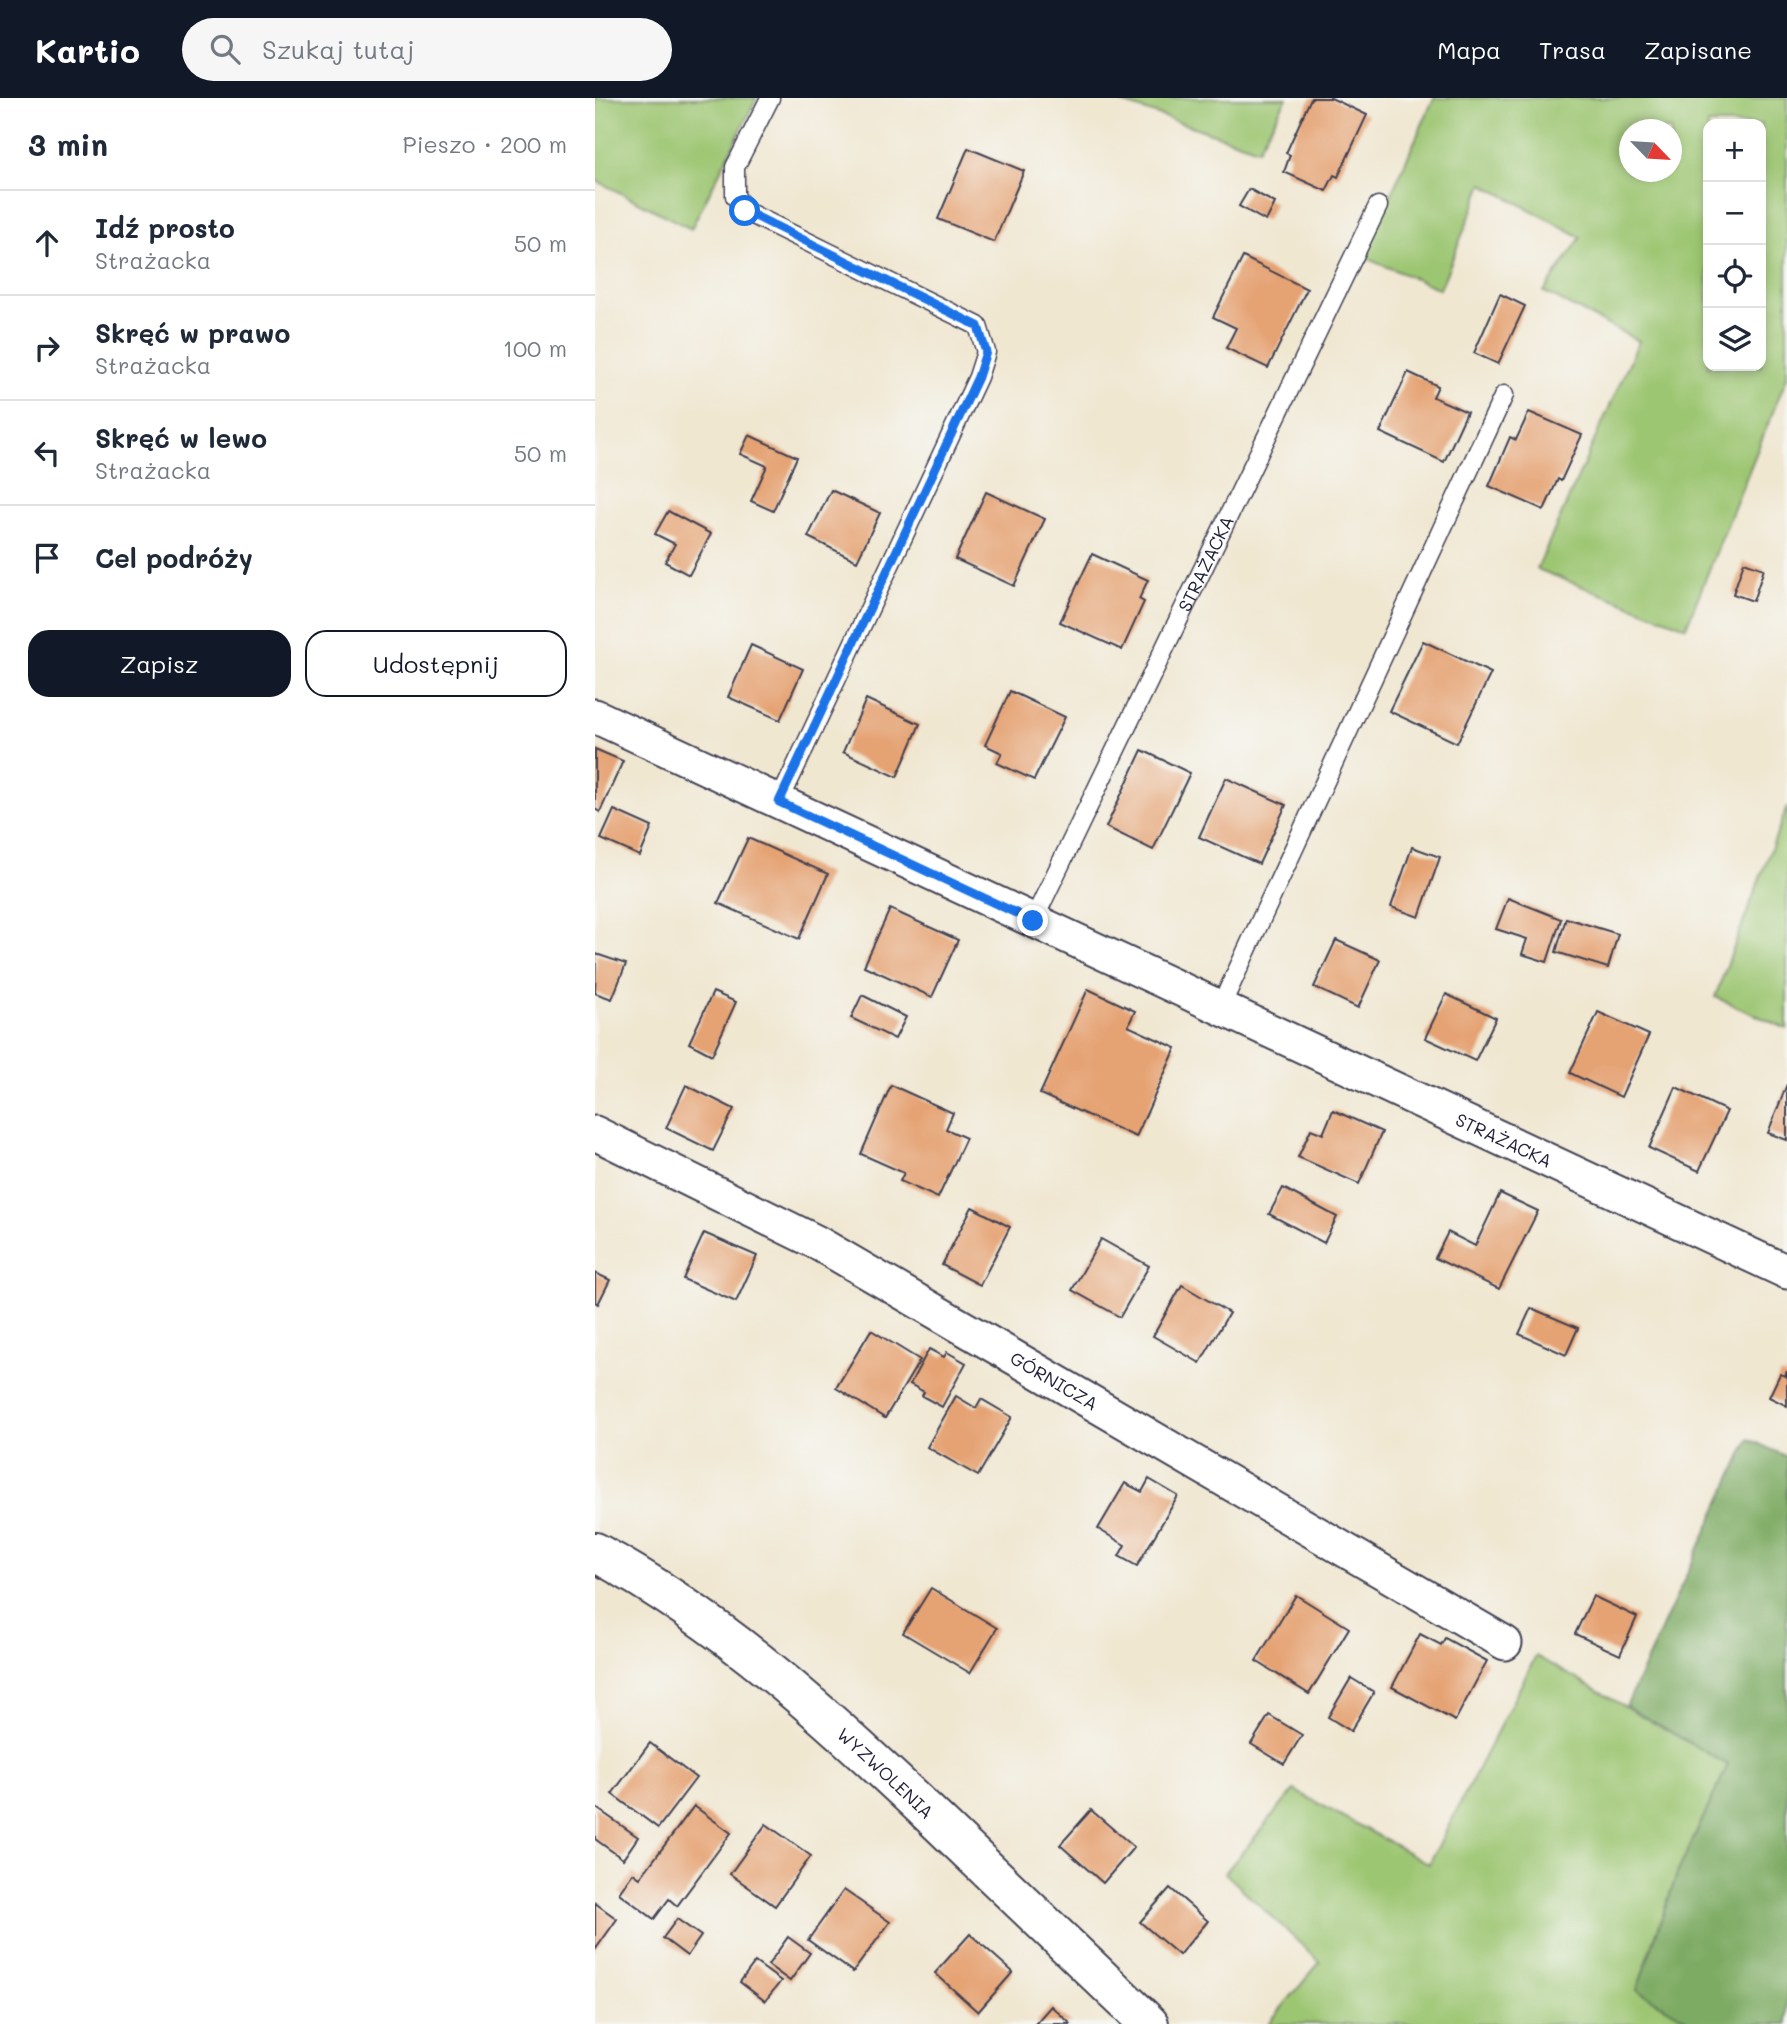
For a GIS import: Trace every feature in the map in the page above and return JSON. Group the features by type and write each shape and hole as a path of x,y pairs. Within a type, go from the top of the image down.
{"main road":[{"name":"WYZWOLENIA","path":"595,1552 685,1606 764,1665 861,1749 1149,2024"}],"street":[{"name":"STRAŻACKA","path":"595,716 1787,1272"},
{"name":"GÓRNICZA","path":"595,1133 816,1242 1505,1643"}],"lane":[{"path":"770,98 736,167 735,196 745,211 978,326 986,352 978,377 930,482 779,802"},
{"name":"STRAŻACKA","path":"1033,921 1378,206"},
{"path":"1220,1008 1504,395"}],"green space":[{"path":"595,98 757,98 691,229 595,180"},
{"path":"1108,98 1287,98 1258,149"},
{"path":"1434,98 1787,98 1787,377 1686,627 1537,569 1639,341 1544,292 1581,237 1483,184 1440,289 1363,257"},
{"path":"1787,807 1787,1029 1715,997"},
{"path":"1749,1439 1787,1457 1787,2024 1695,2024 1637,1990 1677,1874 1728,1765 1626,1706"},
{"path":"1536,1656 1728,1765 1677,1874 1637,1990 1695,2024 1268,2024 1320,1962 1225,1873 1294,1790 1429,1864"}],"building":[{"path":"1311,98 1331,98 1367,115 1338,177 1334,175 1326,191 1284,172 1290,155 1286,153"},
{"path":"968,148 1024,171 994,242 938,219"},
{"path":"1249,189 1275,203 1266,221 1239,206"},
{"path":"1243,257 1307,289 1268,368 1226,348 1236,328 1213,317"},
{"path":"1500,294 1525,306 1498,364 1474,353"},
{"path":"1408,372 1438,386 1433,397 1467,412 1444,462 1380,432"},
{"path":"1529,412 1582,435 1544,510 1489,486 1510,437 1516,440"},
{"path":"749,435 797,457 773,511 751,501 767,466 740,454"},
{"path":"831,490 880,513 857,561 808,537"},
{"path":"986,492 1045,519 1014,586 955,559"},
{"path":"668,511 711,534 689,575 665,562 675,544 655,534"},
{"path":"1092,554 1148,580 1139,599 1144,602 1122,650 1060,622"},
{"path":"1744,562 1764,569 1753,601 1733,594"},
{"path":"1423,641 1491,673 1457,743 1389,711"},
{"path":"751,645 803,669 780,720 728,697"},
{"path":"1010,691 1065,717 1034,780 997,763 1002,753 985,745"},
{"path":"866,699 920,724 897,777 843,752"},
{"path":"595,749 623,761 600,812 595,809"},
{"path":"1142,750 1190,773 1153,850 1106,827"},
{"path":"1226,778 1286,805 1259,864 1199,837"},
{"path":"614,810 652,827 640,856 601,839"},
{"path":"748,838 828,874 799,939 718,903"},
{"path":"1412,847 1440,857 1419,917 1391,907"},
{"path":"1508,898 1561,919 1547,962 1522,954 1527,939 1496,929"},
{"path":"890,909 958,940 932,997 864,966"},
{"path":"1566,918 1618,934 1608,968 1556,952"},
{"path":"1336,940 1380,960 1358,1008 1314,987"},
{"path":"596,954 626,964 612,999 595,993"},
{"path":"1088,989 1135,1011 1128,1026 1176,1048 1136,1137 1040,1094"},
{"path":"713,992 736,1002 712,1055 689,1043"},
{"path":"1446,994 1496,1018 1475,1061 1425,1038"},
{"path":"862,995 906,1017 895,1039 851,1018"},
{"path":"1598,1012 1649,1035 1621,1097 1570,1073"},
{"path":"1787,1084 1787,1140 1768,1133"},
{"path":"686,1085 734,1109 713,1151 666,1128"},
{"path":"891,1085 953,1113 946,1129 966,1138 938,1198 900,1181 904,1173 861,1154"},
{"path":"1676,1087 1727,1111 1699,1171 1649,1148"},
{"path":"1333,1110 1382,1132 1359,1184 1298,1157 1311,1129 1323,1134"},
{"path":"1283,1188 1337,1217 1324,1243 1269,1214"},
{"path":"1500,1193 1538,1211 1499,1289 1435,1258 1448,1232 1475,1246"},
{"path":"972,1207 1010,1227 980,1285 942,1265"},
{"path":"704,1233 757,1256 736,1302 683,1279"},
{"path":"1101,1239 1149,1266 1120,1317 1072,1290"},
{"path":"595,1273 610,1280 598,1304 595,1302"},
{"path":"1182,1285 1229,1313 1200,1363 1153,1336"},
{"path":"1531,1308 1578,1328 1566,1355 1519,1334"},
{"path":"871,1330 920,1360 885,1418 836,1388"},
{"path":"929,1349 944,1357 947,1352 966,1363 942,1407 922,1396 924,1392 910,1384"},
{"path":"1787,1371 1787,1406 1769,1397 1780,1374 1785,1376"},
{"path":"956,1396 976,1408 981,1399 1012,1417 978,1476 927,1447"},
{"path":"1149,1479 1178,1496 1137,1566 1119,1556 1125,1545 1098,1529 1125,1483 1142,1492"},
{"path":"931,1588 997,1628 970,1673 903,1633"},
{"path":"1296,1595 1349,1628 1309,1694 1256,1661"},
{"path":"1593,1596 1637,1617 1620,1655 1575,1634"},
{"path":"1420,1634 1441,1645 1445,1638 1487,1661 1455,1721 1392,1687"},
{"path":"1351,1678 1374,1692 1351,1731 1328,1717"},
{"path":"1269,1715 1302,1735 1284,1764 1251,1744"},
{"path":"650,1743 696,1778 658,1828 612,1794"},
{"path":"694,1806 731,1833 677,1906 669,1899 654,1919 619,1893 633,1873 640,1878"},
{"path":"595,1807 638,1837 623,1859 595,1839"},
{"path":"1091,1810 1134,1847 1103,1883 1060,1845"},
{"path":"766,1824 811,1856 775,1906 730,1874"},
{"path":"1170,1888 1208,1921 1179,1955 1140,1922"},
{"path":"844,1890 890,1922 853,1972 808,1940"},
{"path":"595,1903 617,1919 595,1950"},
{"path":"677,1919 701,1936 687,1956 663,1938"},
{"path":"970,1934 1013,1972 978,2012 935,1973"},
{"path":"788,1937 810,1953 790,1981 768,1965"},
{"path":"755,1962 781,1981 765,2001 740,1982"},
{"path":"1051,2006 1071,2024 1035,2024"}],"route":[{"path":"745,211 978,326 986,352 978,377 925,494 779,802 1033,921"}]}
